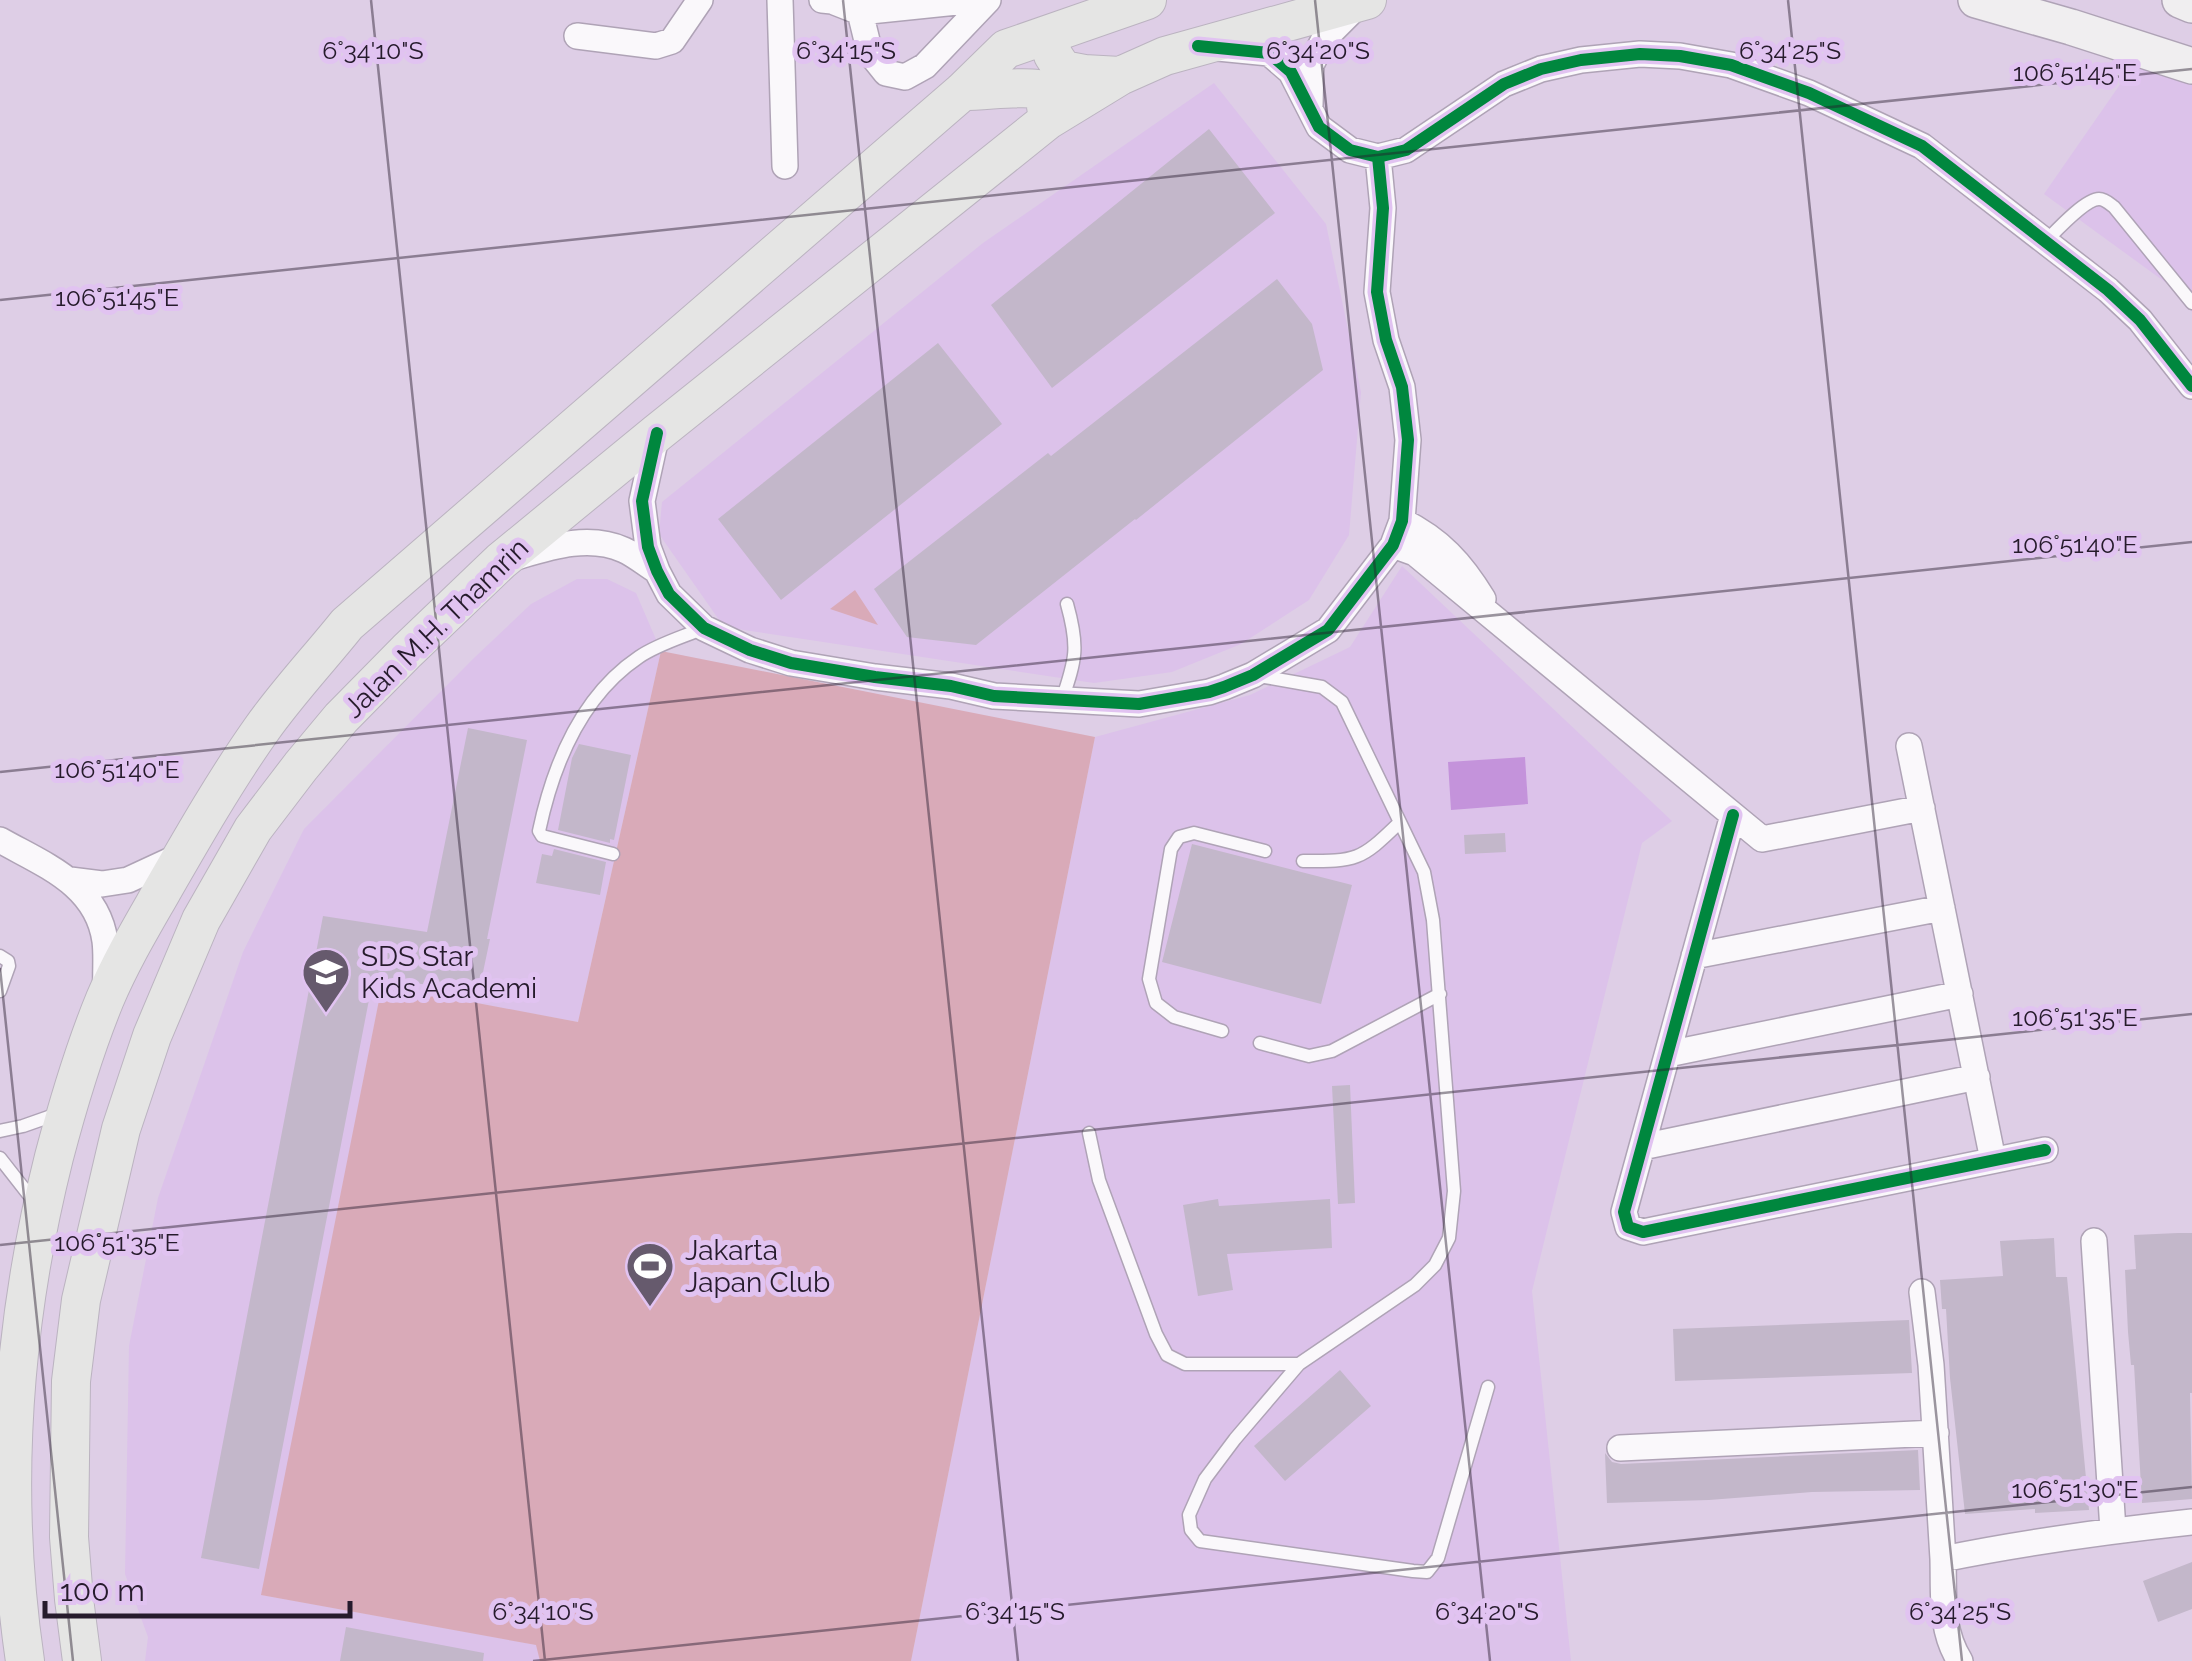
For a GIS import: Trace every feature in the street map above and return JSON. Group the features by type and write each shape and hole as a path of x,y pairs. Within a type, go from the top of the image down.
{"main road":[{"path":"1006,49 1074,0"},
{"name":"Jalan M.H. Thamrin","path":"25,1661 6,1552 10,1447 26,1290 66,1111 106,997 135,938 262,728 347,624 963,91 1006,49 1146,0"},
{"name":"Jalan M.H. Thamrin","path":"82,1661 69,1537 72,1381 81,1300 121,1129 152,1036 201,920 253,829 341,718 501,561 1048,120 1120,76 1165,56 1368,0"},
{"path":"1976,0 2192,66"},
{"path":"2180,0 2192,5"},
{"path":"1049,36 1053,55 1062,70 1120,76"},
{"path":"963,91 1038,89 1045,100 1048,120"},
{"path":"214,803 253,829"},
{"path":"15,1380 32,1391 54,1393 72,1381"},
{"path":"10,1447 32,1424 52,1424 70,1438"}],"street":[{"path":"577,36 656,46 672,42 700,0"},
{"path":"780,0 784,166"},
{"path":"822,0 860,12 976,0"},
{"path":"860,12 870,53 886,73 905,77 926,66 988,0"},
{"path":"1310,105 1311,65 1324,38 1368,0"},
{"path":"1198,46 1269,53 1291,72 1319,128 1350,150 1378,157 1406,150 1504,84 1541,69 1640,54 1680,56 1732,66 1809,93 1922,146 2108,290 2140,320 2192,386"},
{"path":"657,433 642,501 644,528 657,571 669,594 704,628 750,650 791,663 994,696 1139,704 1209,692 1253,675 1328,630 1398,533 1408,440 1402,388 1386,340 1377,292 1384,208 1378,157"},
{"path":"1398,533 1415,553 1762,839 1922,808"},
{"path":"501,561 563,544 589,542 622,549 657,571"},
{"path":"1909,746 1994,1160"},
{"path":"1733,815 1624,1212 1628,1227 1643,1232 2045,1150"},
{"path":"0,840 70,880 91,903 104,938 106,997"},
{"path":"70,880 102,884 128,880 182,856"},
{"path":"1694,956 1942,908"},
{"path":"1668,1054 1960,994"},
{"path":"1642,1147 1976,1078"},
{"path":"2094,1241 2113,1530"},
{"path":"0,1325 26,1290"},
{"path":"1922,1292 1936,1434 1945,1627 1960,1661"},
{"path":"1620,1448 1936,1434"},
{"path":"1944,1559 2113,1530 2192,1522"}],"lane":[{"path":"2045,242 2088,202 2106,201 2192,303"},
{"path":"1062,700 1075,662 1074,632 1067,604"},
{"path":"613,854 542,836 539,830 565,747 604,689 640,656 704,628"},
{"path":"1253,675 1322,687 1342,702 1424,872 1440,994 1454,1192 1449,1238 1435,1265 1415,1285 1299,1364 1205,1479 1189,1515 1191,1530 1200,1541 1427,1572 1438,1558 1488,1386"},
{"path":"1303,861 1349,861 1374,848 1399,823"},
{"path":"1222,1031 1174,1017 1156,1003 1149,979 1171,849 1179,837 1194,834 1265,851"},
{"path":"0,956 9,966 0,991"},
{"path":"1260,1043 1309,1056 1332,1051 1440,994"},
{"path":"0,1131 66,1111"},
{"path":"1089,1133 1098,1180 1167,1355 1185,1364 1299,1364"},
{"path":"0,1158 41,1210"}],"shaded area":[{"path":"2146,47 2192,81 2192,312 2176,290 2044,194"},
{"path":"1214,83 1326,224 1361,392 1349,535 1309,600 1241,644 1172,672 1094,683 724,627 659,534 662,502 983,243"},
{"path":"1402,566 1672,821 1642,843 1532,1291 1571,1661 911,1661 1095,737 1250,695 1350,647"},
{"path":"577,579 607,579 636,593 661,651 578,1022 382,986 262,1595 537,1645 540,1661 145,1661 148,1637 125,1574 129,1346 158,1198 243,952 304,829 531,604"},
{"path":"855,590 878,625 830,609"},
{"name":"Jakarta Japan Club","path":"661,651 1095,737 911,1661 540,1661 536,1645 261,1595 382,985 578,1022"},
{"path":"1525,757 1528,804 1451,810 1448,762"}],"building":[{"path":"1209,129 1275,213 1052,388 991,305"},
{"path":"1277,279 1312,324 1323,370 976,645 907,637 874,589"},
{"path":"938,343 1002,424 781,600 718,519"},
{"path":"468,728 527,740 482,977 470,989 373,979 259,1569 201,1558 323,916 427,932"},
{"path":"579,744 631,755 614,840 610,839 610,843 558,830 572,758"},
{"path":"1505,833 1506,852 1465,854 1464,835"},
{"path":"1192,844 1352,885 1321,1004 1162,962"},
{"path":"554,849 606,862 600,895 536,883 542,854 552,856"},
{"path":"1350,1085 1355,1203 1338,1204 1332,1086"},
{"path":"1218,1199 1219,1206 1330,1199 1332,1248 1227,1254 1233,1290 1198,1296 1183,1205"},
{"path":"2192,1233 2192,1499 2142,1503 2125,1270 2136,1269 2134,1235"},
{"path":"2054,1238 2056,1277 2067,1277 2089,1510 1965,1514 1940,1280 2003,1276 2000,1241"},
{"path":"1909,1320 1912,1373 1675,1381 1673,1329"},
{"path":"1340,1370 1371,1406 1285,1481 1254,1446"},
{"path":"1918,1450 1920,1490 1607,1503 1605,1453 1612,1462 1621,1464"},
{"path":"2192,1562 2192,1609 2158,1622 2143,1581"},
{"path":"346,1627 484,1653 483,1661 340,1661"}],"cycle path":[{"path":"1198,46 1269,53 1291,72 1319,127 1350,150 1378,157 1406,150 1504,84 1541,69 1640,54 1731,65 1809,93 1922,146 2108,290 2140,320 2192,386"},
{"path":"657,433 642,501 648,547 657,571 669,594 704,628 750,650 791,663 994,696 1139,704 1224,687 1253,675 1328,630 1393,545 1402,521 1408,440 1402,387 1386,340 1377,292 1383,208 1378,157"},
{"path":"1733,815 1624,1212 1628,1227 1643,1232 2045,1150"}],"place":[{"name":"SDS Star Kids Academi","path":"326,1014"},
{"name":"Jakarta Japan Club","path":"650,1308"}]}
